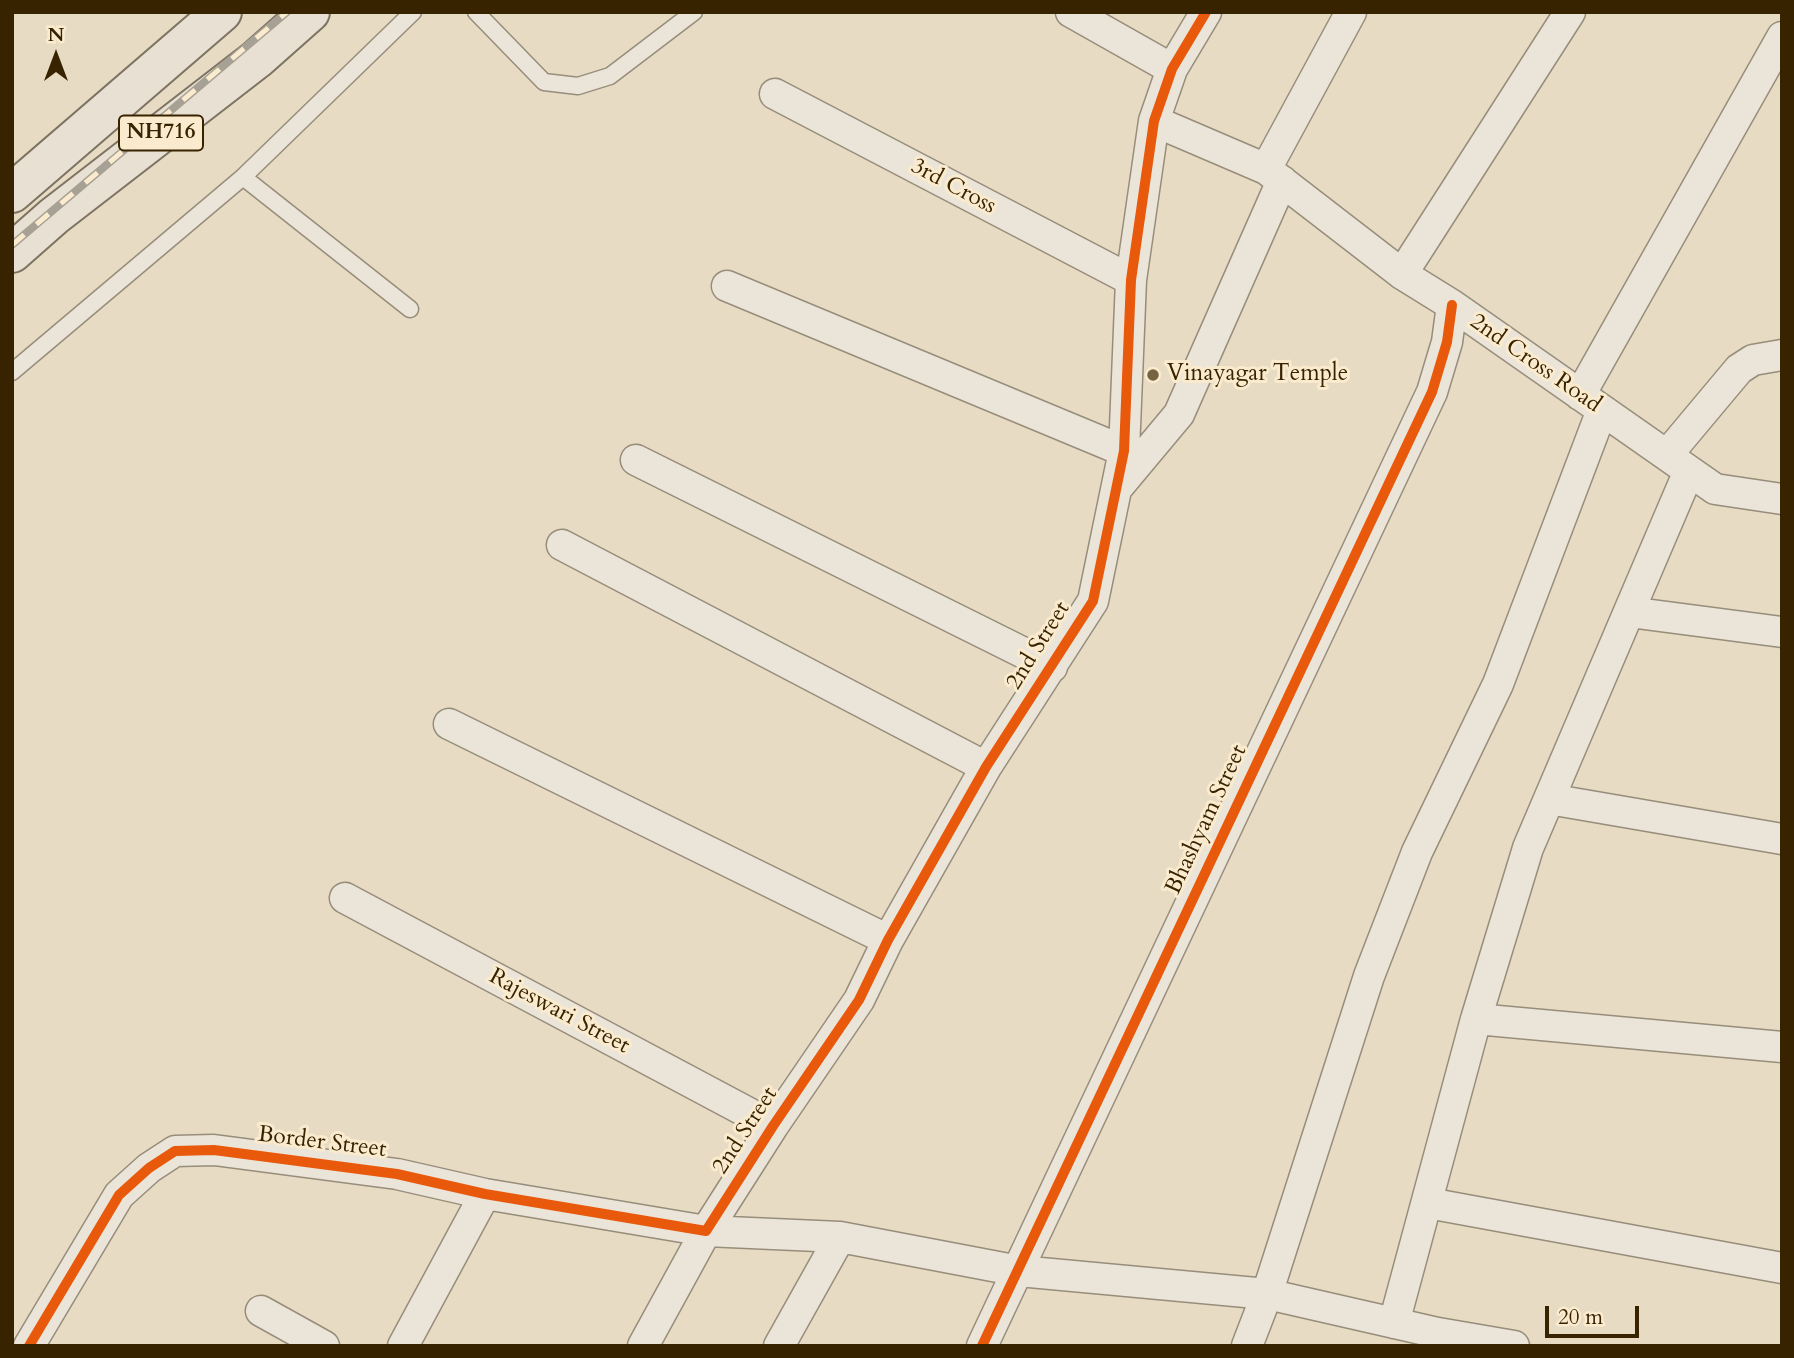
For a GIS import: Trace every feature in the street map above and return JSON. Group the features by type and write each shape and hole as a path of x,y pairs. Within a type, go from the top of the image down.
{"highway":[{"name":"NH716","path":"12,192 222,12"},
{"name":"NH716","path":"12,253 54,216 257,59 310,12"}],"street":[{"path":"1071,12 1172,69"},
{"name":"2nd Street","path":"643,1346 706,1231 773,1126 859,1000 888,940 986,767 1093,601 1124,451 1131,280 1154,121 1172,69 1206,12"},
{"path":"1116,488 1179,414 1274,175 1351,12"},
{"path":"1402,274 1570,12"},
{"path":"1247,1346 1267,1294 1369,976 1417,852 1498,684 1591,402 1782,37"},
{"name":"3rd Cross","path":"775,94 1131,280"},
{"name":"2nd Cross Road","path":"1154,121 1274,175 1402,274 1452,305 1715,489 1782,499"},
{"path":"727,286 1124,451"},
{"name":"Bhashyam Street","path":"982,1346 1432,392 1447,342 1452,305"},
{"path":"1394,1323 1476,1019 1528,848 1629,612 1678,463 1739,369 1753,360 1782,355"},
{"path":"636,460 1052,667"},
{"path":"562,545 986,767"},
{"path":"1629,612 1782,632"},
{"path":"449,724 888,940"},
{"path":"1549,799 1782,839"},
{"name":"Rajeswari Street","path":"345,898 773,1126"},
{"path":"1476,1019 1782,1047"},
{"name":"Border Street","path":"29,1346 119,1195 149,1168 175,1151 214,1150 397,1174 485,1194 706,1231 840,1237 1018,1272 1267,1294 1394,1323 1436,1339 1514,1346"},
{"path":"403,1346 485,1194"},
{"path":"1428,1203 1782,1268"},
{"path":"779,1346 840,1237"},
{"path":"261,1311 324,1346"}],"lane":[{"path":"12,372 243,177 413,12"},
{"path":"476,12 544,82 578,86 610,76 694,12"},
{"path":"243,177 410,309"}],"railway":[{"path":"12,245 287,12"}],"cycle path":[{"path":"29,1346 119,1195 149,1168 175,1151 214,1150 397,1174 485,1194 706,1231 773,1126 859,1000 888,940 986,767 1093,601 1124,451 1131,280 1154,121 1172,69 1206,12"},
{"path":"982,1346 1432,392 1447,342 1452,305"}],"place":[{"name":"Vinayagar Temple","path":"1153,375"}]}
